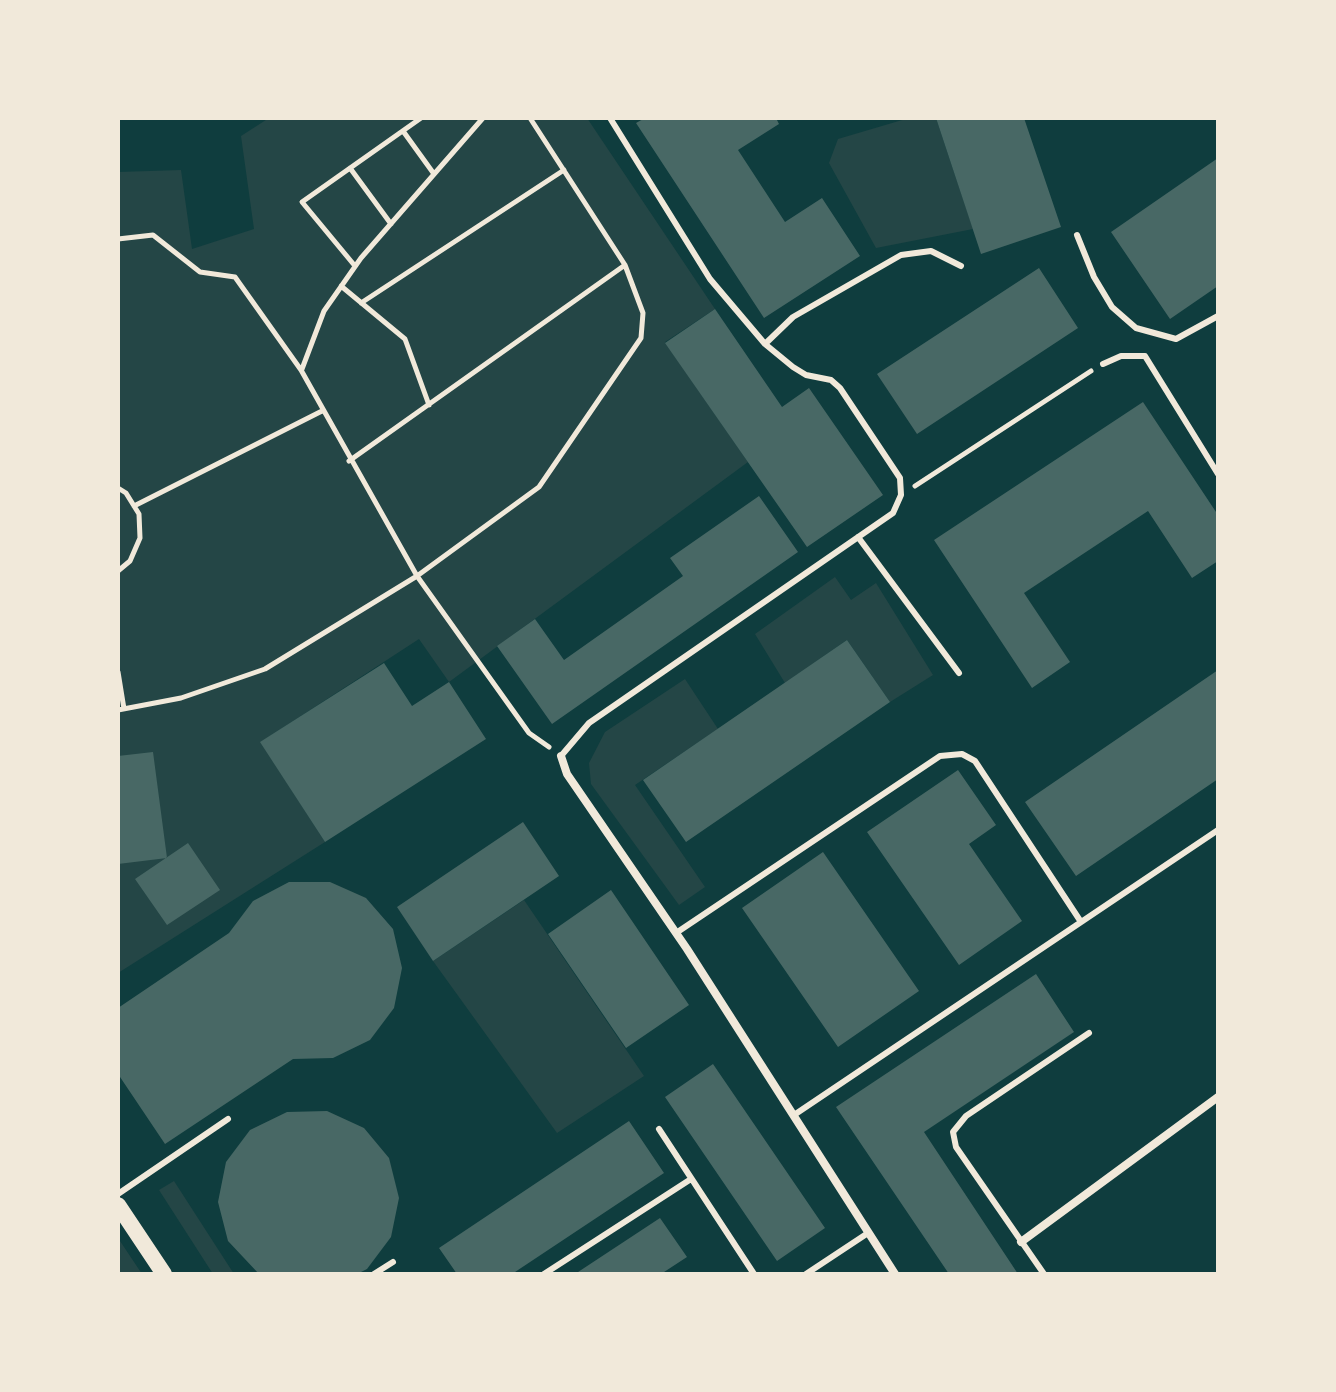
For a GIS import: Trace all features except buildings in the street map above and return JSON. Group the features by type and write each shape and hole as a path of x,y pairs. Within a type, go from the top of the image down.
{"main road":[{"path":"118,1205 164,1274"}],"street":[{"path":"561,756 567,774 676,933 895,1274"},
{"path":"1021,1242 1218,1097"}],"lane":[{"path":"561,756 589,723 893,513 901,495 900,478 840,388 831,380 806,375 765,344 710,279 610,118"},
{"path":"1077,235 1094,277 1112,307 1136,328 1176,339 1218,316"},
{"path":"765,344 793,317 901,255 931,251 961,266"},
{"path":"1103,364 1121,356 1145,356 1218,474"},
{"path":"858,537 959,673"},
{"path":"676,933 940,756 962,754 975,761 1081,922"},
{"path":"794,1115 1218,830"},
{"path":"1044,1274 956,1147 953,1132 966,1116 1089,1033"},
{"path":"118,1194 228,1119"},
{"path":"659,1129 754,1274"},
{"path":"544,1274 691,1179"},
{"path":"806,1274 868,1233"},
{"path":"374,1274 393,1262"}],"path":[{"path":"355,266 302,202 421,118"},
{"path":"301,370 324,311 355,266 483,118"},
{"path":"118,672 121,709 181,698 265,669 417,576 539,487 641,338 643,313 625,265 530,118"},
{"path":"403,131 434,174"},
{"path":"350,168 391,224"},
{"path":"361,303 564,170"},
{"path":"118,239 153,235 200,272 235,277 301,370 349,461 417,576 529,733 561,756"},
{"path":"349,461 625,265"},
{"path":"341,286 405,339 429,405"},
{"path":"901,495 1103,364"},
{"path":"134,506 322,411"},
{"path":"118,488 139,514 140,538 130,561 118,571"}],"shaded area":[{"path":"269,118 587,118 715,309 665,342 748,462 449,682 419,639 261,742 325,842 118,973 118,172 181,170 192,249 254,229 241,136"},
{"path":"909,118 936,118 973,229 876,248 829,163 838,139"},
{"path":"835,577 851,600 876,583 933,675 890,702 847,640 785,683 755,634"},
{"path":"685,679 718,729 635,785 705,887 679,905 591,784 589,763 605,732"},
{"path":"524,900 644,1076 557,1133 433,961"},
{"path":"174,1181 234,1274 213,1274 159,1190"},
{"path":"118,1238 142,1274 118,1274"}]}
